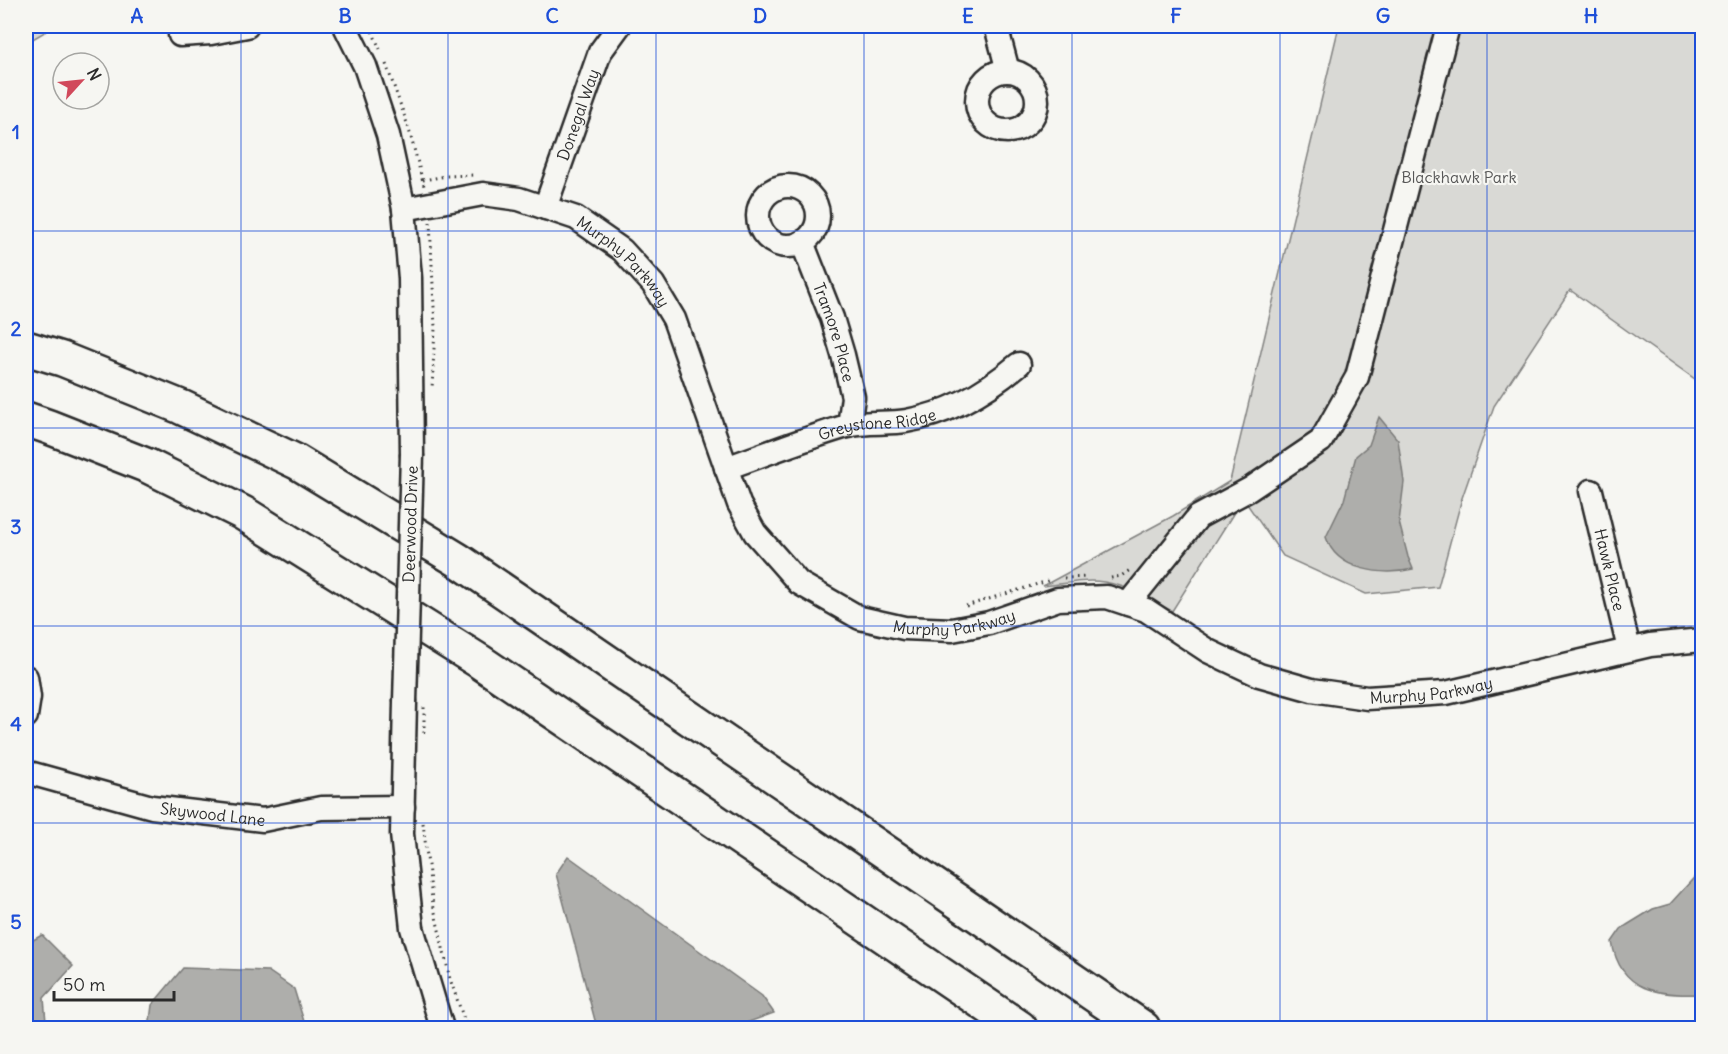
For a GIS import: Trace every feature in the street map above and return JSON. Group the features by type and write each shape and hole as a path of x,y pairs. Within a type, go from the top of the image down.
{"highway":[{"path":"26,348 62,359 181,407 297,462 448,554 1143,1029"},
{"path":"26,419 148,466 243,513 479,661 1020,1029"}],"street":[{"path":"180,35 211,33 247,26"},
{"name":"Deerwood Drive","path":"345,26 365,66 388,135 404,209 410,278 412,454 402,834 412,928 442,1029"},
{"name":"Donegal Way","path":"545,208 600,52 619,26"},
{"path":"996,26 1008,70"},
{"path":"1128,604 1198,517 1250,489 1321,441 1357,377 1448,26"},
{"name":"Murphy Parkway","path":"404,209 483,194 519,198 576,218 622,250 653,284 674,319 739,504 755,533 800,583 860,618 904,628 952,630 989,624 1059,599 1107,597 1146,610 1208,651 1259,675 1312,690 1367,698 1446,693 1629,649 1702,640"},
{"name":"Tramore Place","path":"802,242 832,318 843,355 853,397 849,426"},
{"name":"Greystone Ridge","path":"726,468 849,426 907,421 933,414 959,404 997,383 1019,364"},
{"name":"Hawk Place","path":"1591,491 1629,649"},
{"path":"26,677 29,697 26,716"},
{"name":"Skywood Lane","path":"26,772 152,807 263,820 321,808 403,807"}],"path":[{"path":"422,821 432,899 450,979 467,1029"}],"green space":[{"path":"26,26 55,26 26,43"},
{"name":"Blackhawk Park","path":"1339,26 1702,26 1702,384 1570,290 1494,406 1462,498 1438,587 1366,594 1283,556 1247,504 1283,480 1257,476 1172,611 1131,590 1104,582 1081,581 1043,586 1173,516 1230,481"}],"shaded area":[{"path":"1379,417 1398,440 1404,482 1399,522 1413,569 1375,571 1350,564 1331,548 1326,537 1344,500 1356,456 1369,445"},
{"path":"568,856 762,996 774,1013 732,1028 597,1028 556,874"},
{"path":"1702,869 1702,994 1657,992 1633,981 1616,959 1612,942 1621,929 1627,925 1653,909 1670,904"},
{"path":"42,935 73,966 44,998 46,1022 40,1028 26,1028 26,944"},
{"path":"183,968 268,971 294,989 306,1028 149,1028 152,1005"}]}
